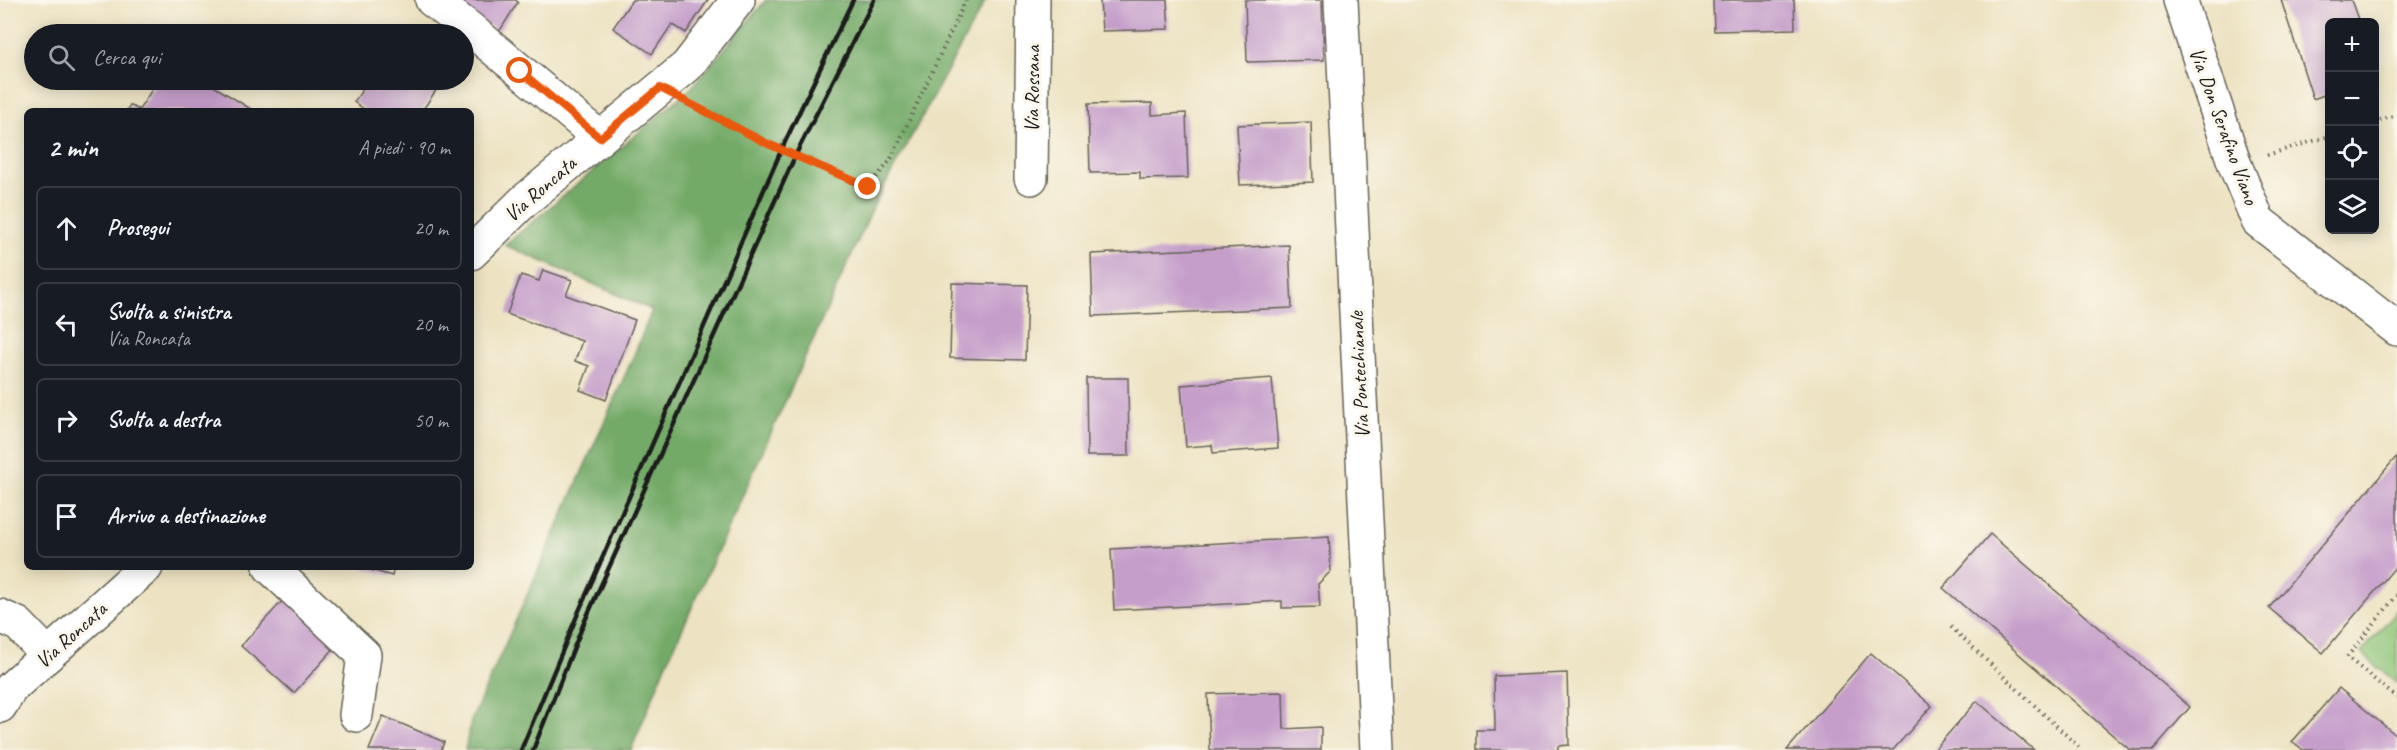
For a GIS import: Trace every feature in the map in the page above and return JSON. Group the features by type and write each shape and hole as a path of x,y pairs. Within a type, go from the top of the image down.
{"street":[{"path":"432,0 464,24"},
{"name":"Via Roncata","path":"474,251 524,201 687,66 738,0"},
{"name":"Via Rossana","path":"1031,178 1033,0"},
{"name":"Via Pontechianale","path":"1341,0 1377,750"},
{"name":"Via Don Serafino Viano","path":"2180,0 2235,165 2258,221 2397,329"},
{"path":"474,32 600,138"},
{"name":"Via Roncata","path":"0,706 11,688 143,570"},
{"path":"273,570 364,655 356,716"},
{"path":"0,616 18,624 48,655"}],"path":[{"path":"660,88 768,144 868,187 890,161 966,0"},
{"path":"2379,120 2397,115"},
{"path":"2235,165 2325,138"},
{"path":"2397,595 2347,657 2397,698"},
{"path":"1951,627 2082,750"}],"green space":[{"path":"766,0 986,0 875,203 666,665 631,750 465,750 471,721 652,310 505,245 691,88"},
{"path":"2397,610 2397,683 2361,653"}],"building":[{"path":"447,0 515,0 518,2 499,32"},
{"path":"632,0 708,0 686,33 672,24 652,54 613,28"},
{"path":"1100,0 1167,0 1169,29 1102,31"},
{"path":"1245,0 1322,0 1324,60 1247,62"},
{"path":"1713,0 1794,0 1795,29 1714,31"},
{"path":"2281,0 2351,0 2358,18 2325,18 2325,95 2313,99"},
{"path":"152,90 220,90 249,108 140,108"},
{"path":"362,90 436,90 424,108 363,108 354,102"},
{"path":"1152,103 1152,115 1186,113 1188,178 1140,179 1140,172 1090,173 1088,104"},
{"path":"1311,122 1313,182 1240,185 1237,125"},
{"path":"1289,245 1292,308 1093,316 1091,254"},
{"path":"543,270 572,280 566,295 635,320 606,400 580,390 589,366 575,361 582,341 507,314 521,275 539,281"},
{"path":"952,283 1027,285 1025,360 950,358"},
{"path":"1086,378 1128,378 1129,456 1087,456"},
{"path":"1272,378 1278,448 1213,453 1212,445 1186,447 1181,385"},
{"path":"2397,456 2397,565 2323,653 2269,608"},
{"path":"1990,534 2190,707 2153,750 2130,750 1943,588"},
{"path":"1329,537 1331,571 1318,584 1320,607 1282,608 1282,601 1114,610 1111,549"},
{"path":"371,570 393,570 392,576"},
{"path":"285,598 337,645 294,693 241,646"},
{"path":"1871,653 1932,706 1893,750 1787,750"},
{"path":"1567,673 1569,745 1558,746 1558,750 1476,750 1476,730 1495,730 1494,676"},
{"path":"2339,688 2397,736 2397,750 2302,750 2292,742"},
{"path":"1283,692 1284,729 1321,727 1321,750 1210,750 1208,694"},
{"path":"1977,701 2034,750 1934,750"},
{"path":"383,716 444,742 441,750 369,750"}],"railway":[{"path":"521,750 579,611 784,144 853,0"},
{"path":"533,750 583,625 797,152 874,0"}],"route":[{"path":"520,71 600,138 660,88 768,144 868,187"}]}
